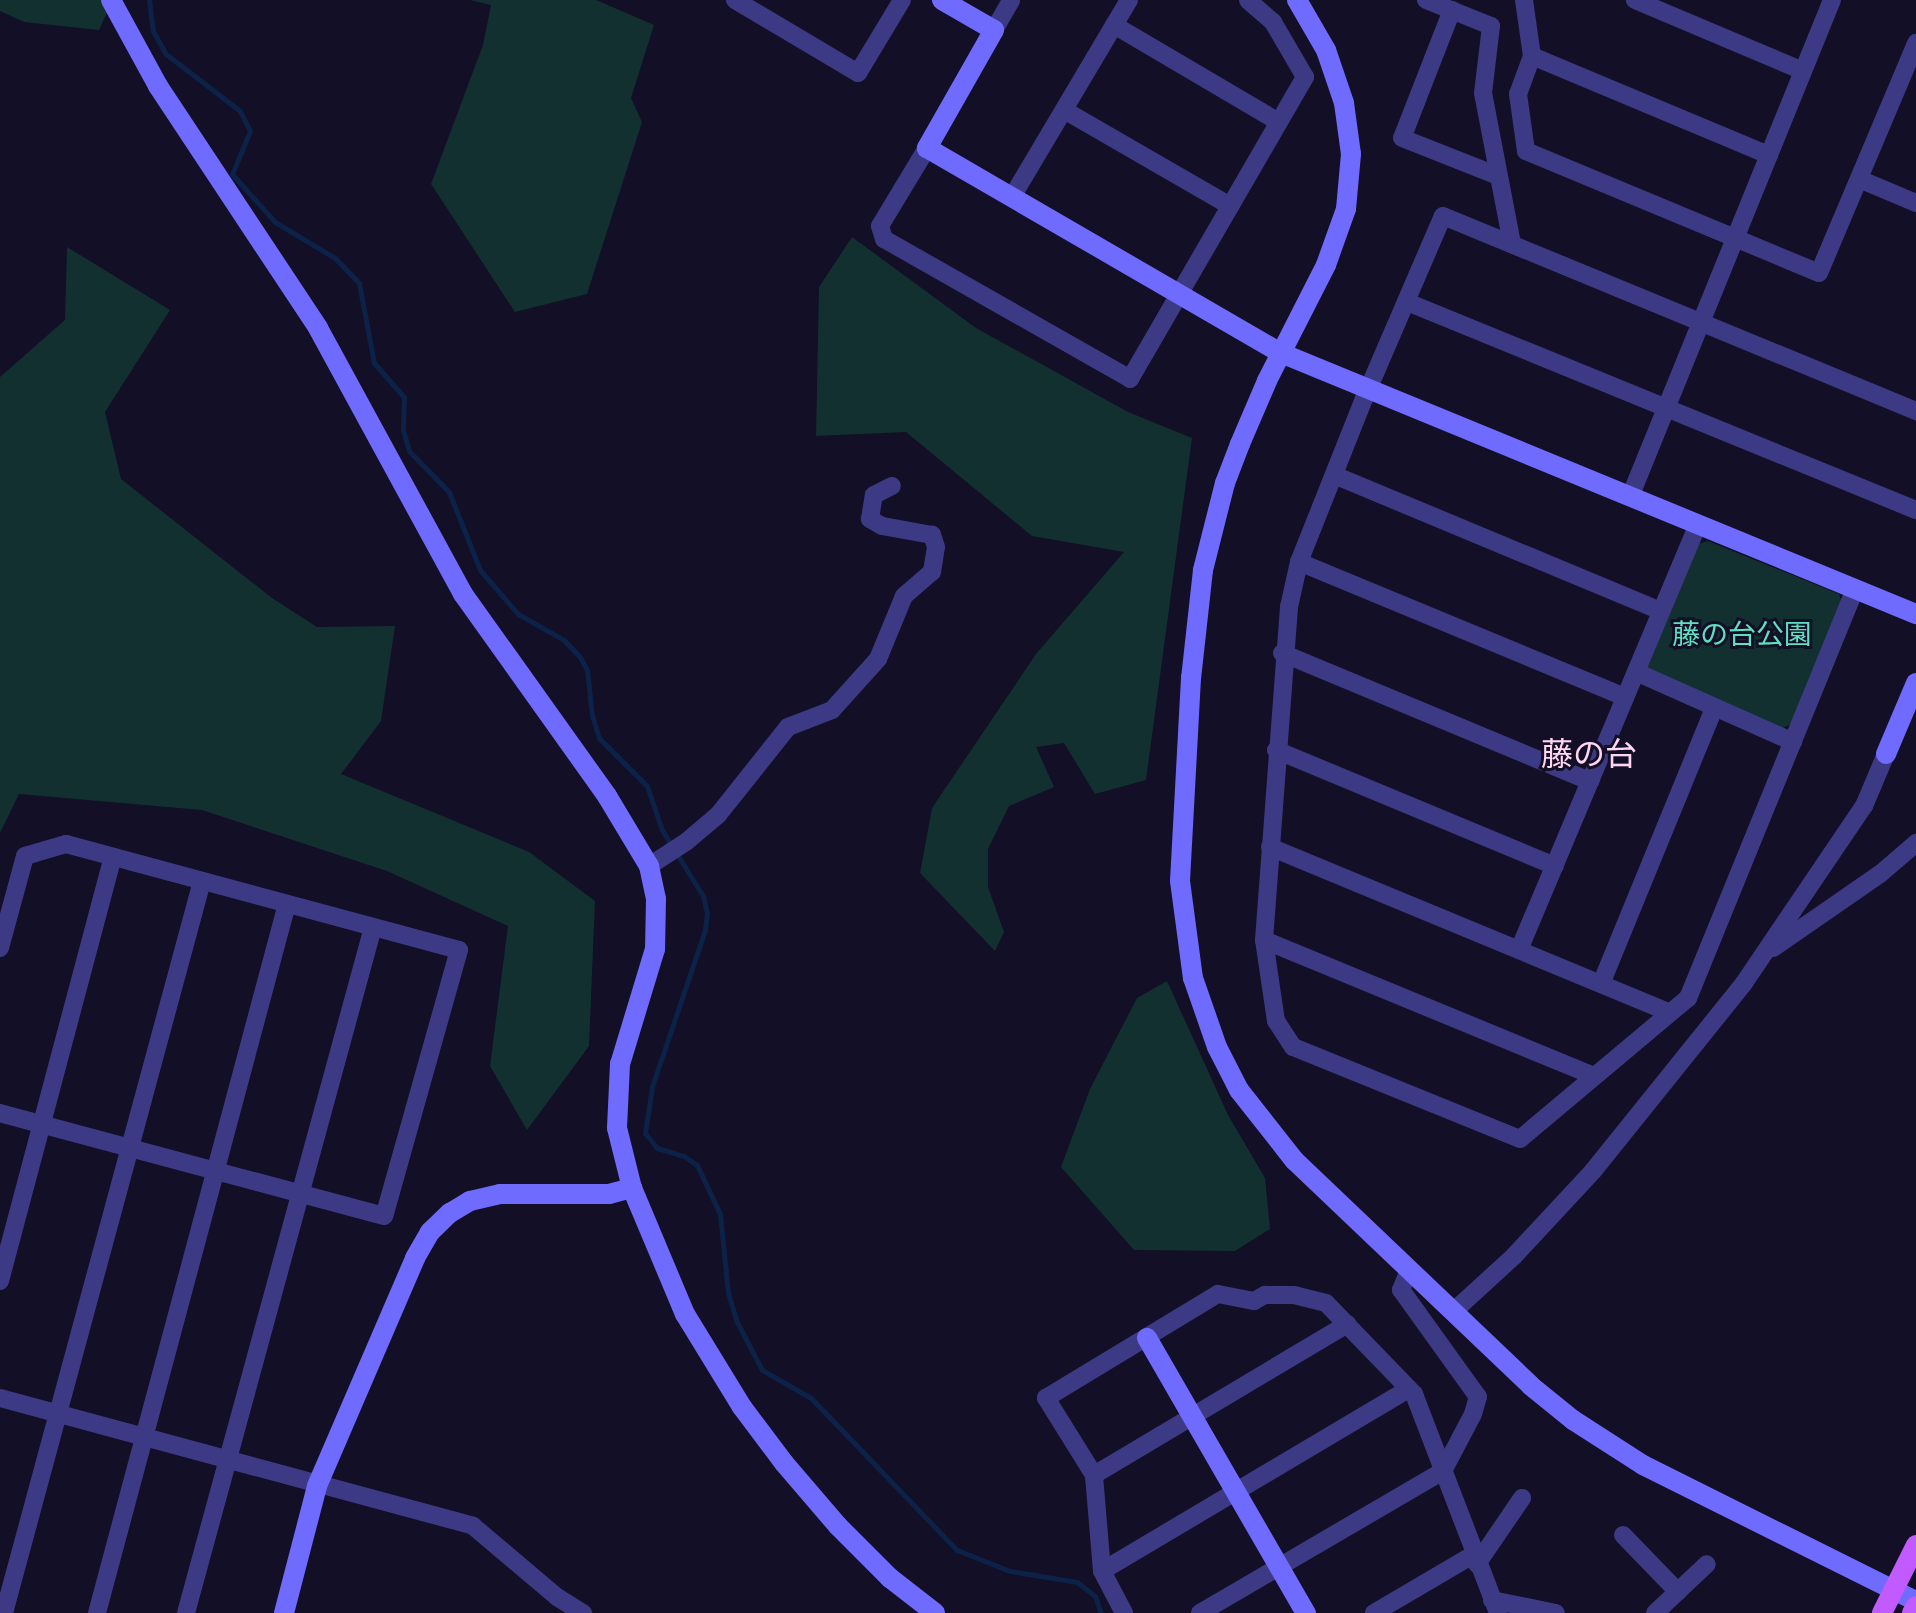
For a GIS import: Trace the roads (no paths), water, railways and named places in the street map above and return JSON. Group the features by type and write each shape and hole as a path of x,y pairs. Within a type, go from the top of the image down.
{"main road":[{"path":"1882,1613 1916,1545"},
{"path":"1912,1613 1916,1603"}],"street":[{"path":"111,0 158,86 318,328 463,594 654,862 655,949 649,977 628,1030 617,1096 621,1156 632,1188 685,1314 742,1407 838,1526 890,1578 935,1613"},
{"path":"735,0 858,73 902,0"},
{"path":"942,0 994,30"},
{"path":"1011,0 880,226 884,239 1130,379 1305,77 1273,22 1248,0"},
{"path":"1012,197 1129,0"},
{"path":"1297,0 1326,50 1344,103 1351,154 1346,209 1326,265 1281,353 1225,483 1203,570 1190,694 1180,881 1183,918 1201,1006 1239,1090 1294,1160 1531,1386 1593,1434 1643,1465 1916,1603"},
{"path":"1426,0 1491,26 1483,93 1496,175 1512,244"},
{"path":"1524,0 1532,56 1518,94 1526,151 1819,273 1916,43"},
{"path":"1635,0 1803,71"},
{"path":"1630,497 1832,0"},
{"path":"1452,10 1402,138 1496,175"},
{"path":"1114,25 1279,122"},
{"path":"1532,56 1769,155"},
{"path":"1064,110 1230,206"},
{"path":"927,148 1281,353 1916,614"},
{"path":"1859,179 1916,203"},
{"path":"1855,589 1688,998 1520,1139 1293,1047 1276,1021 1264,940 1282,653 1299,562 1443,216 1916,411"},
{"path":"1407,302 1916,510"},
{"path":"1334,475 1661,611"},
{"path":"654,862 686,842 718,815 788,727 832,710 878,659 904,596 932,572 936,547 932,535 882,526 870,519 874,495 892,486"},
{"path":"1519,950 1698,524"},
{"path":"1299,562 1625,697"},
{"path":"1282,653 1590,781"},
{"path":"1636,672 1793,742"},
{"path":"1454,1311 1514,1256 1619,1140 1764,954 1864,806 1916,683"},
{"path":"1601,984 1714,708"},
{"path":"1276,750 1555,866"},
{"path":"1764,954 1880,874 1916,843"},
{"path":"0,948 25,856 66,844 459,950 384,1216 0,1113"},
{"path":"1270,847 1670,1013"},
{"path":"0,1281 113,857"},
{"path":"4,1613 202,881"},
{"path":"97,1613 287,904"},
{"path":"186,1613 373,927"},
{"path":"1264,940 1594,1076"},
{"path":"284,1613 317,1486 415,1258 440,1222 470,1201 500,1194 609,1194 632,1188"},
{"path":"1200,1613 1443,1471 1473,1414 1478,1397 1401,1290 1409,1270"},
{"path":"1124,1613 1102,1571 1094,1475 1046,1398 1218,1294 1254,1301 1265,1295 1294,1295 1326,1303 1414,1394 1495,1606 1556,1613"},
{"path":"1094,1475 1347,1324"},
{"path":"1147,1338 1306,1613"},
{"path":"1102,1571 1409,1389"},
{"path":"0,1398 294,1475 317,1486 473,1526 557,1597 583,1613"},
{"path":"1374,1613 1475,1559 1522,1498"},
{"path":"1623,1535 1678,1592"},
{"path":"1655,1613 1707,1564"}],"waterway":[{"path":"149,0 153,31 166,54 240,111 250,131 232,174 275,222 335,258 359,283 374,363 404,397 403,430 409,451 449,492 480,570 518,614 564,640 580,657 587,670 592,715 599,738 647,786 662,830 703,896 707,913 705,930 652,1087 645,1133 657,1148 684,1156 697,1165 720,1214 728,1293 737,1322 762,1370 811,1398 957,1550 1010,1571 1077,1582 1095,1596 1101,1613"}],"district":[{"name":"藤の台","path":"1589,752"}],"park label":[{"name":"藤の台公園","path":"1742,633"}]}
